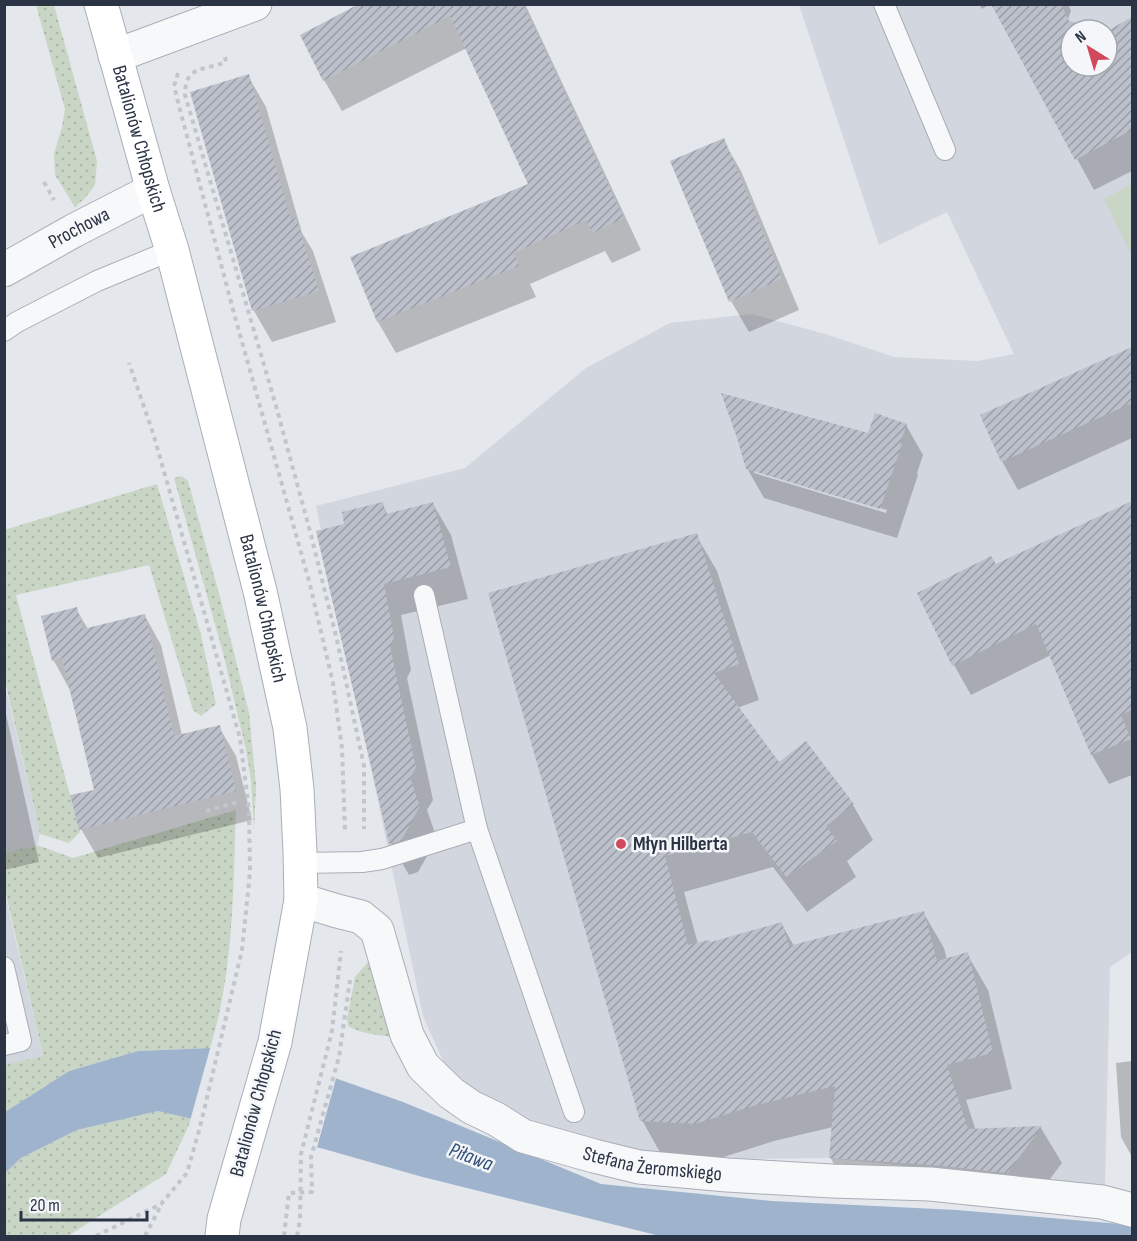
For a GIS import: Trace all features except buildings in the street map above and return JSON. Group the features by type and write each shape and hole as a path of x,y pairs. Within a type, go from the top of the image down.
{"main road":[{"name":"Batalionów Chłopskich","path":"101,4 172,250 260,591 290,728 297,789 301,900 275,1042 220,1230"}],"street":[{"path":"115,56 255,4"},
{"name":"Prochowa","path":"4,270 153,190"},
{"name":"Stefana Żeromskiego","path":"301,900 361,917 377,930 407,1035 423,1066 451,1093 523,1136 639,1167 727,1175 930,1184 1102,1202 1132,1210"}],"lane":[{"path":"884,4 945,150"},
{"path":"4,331 97,281 172,250"},
{"path":"424,596 477,830 574,1112"},
{"path":"300,863 382,860 477,830"},
{"path":"4,967 21,1041 4,1045"}],"path":[{"path":"224,54 226,62 197,70 188,76 185,95 276,406 337,639 364,766 364,830"},
{"path":"181,69 174,86 235,317 309,580 333,682 342,748 345,820"},
{"path":"129,363 153,433 240,738 249,810 250,872 242,950 224,1030 187,1173 161,1204 145,1236"},
{"path":"206,812 238,802"},
{"path":"297,1236 300,1220 301,1154 332,1031 341,948"},
{"path":"284,1236 289,1193 312,1192 311,1157 339,1057 351,974"},
{"path":"96,1236 161,1204"}],"shaded area":[{"path":"799,5 1132,5 1132,952 1110,967 1105,1187 829,1158 727,1159 614,1153 578,1144 488,1102 448,1072 423,1016 316,506 465,468 586,368 670,323 752,314 825,334 894,357 978,361 1014,354 947,212 879,245"},
{"path":"4,681 40,834 37,845 5,853"},
{"path":"4,890 43,1057 5,1065 4,1065"}],"green space":[{"path":"36,5 54,5 97,161 95,185 75,207 55,175 54,154 65,109"},
{"path":"1132,184 1132,256 1104,199"},
{"path":"182,476 188,481 249,713 256,785 254,831 251,780 246,750 223,653 174,478"},
{"path":"157,484 200,631 216,704 201,716 193,710 149,565 16,595 80,832 69,843 40,834 5,681 4,530"},
{"path":"236,810 228,960 224,990 210,1048 138,1051 69,1071 5,1112 4,1065 43,1056 5,890 5,853 37,845 73,858"},
{"path":"375,954 393,1037 376,1035 348,1026 347,1019 355,977"},
{"path":"158,1111 192,1116 166,1174 68,1236 5,1236 4,1173 21,1158 77,1130"}],"water":[{"name":"Piława","path":"210,1048 332,1077 403,1102 601,1184 772,1201 957,1210 1132,1225 1132,1236 660,1236 419,1176 324,1149 158,1111 77,1130 21,1158 5,1173 5,1112 69,1071 138,1051"}],"pier":[{"path":"211,1045 337,1075 316,1151 190,1121"}],"place":[{"name":"Młyn Hilberta","path":"621,844"}]}
